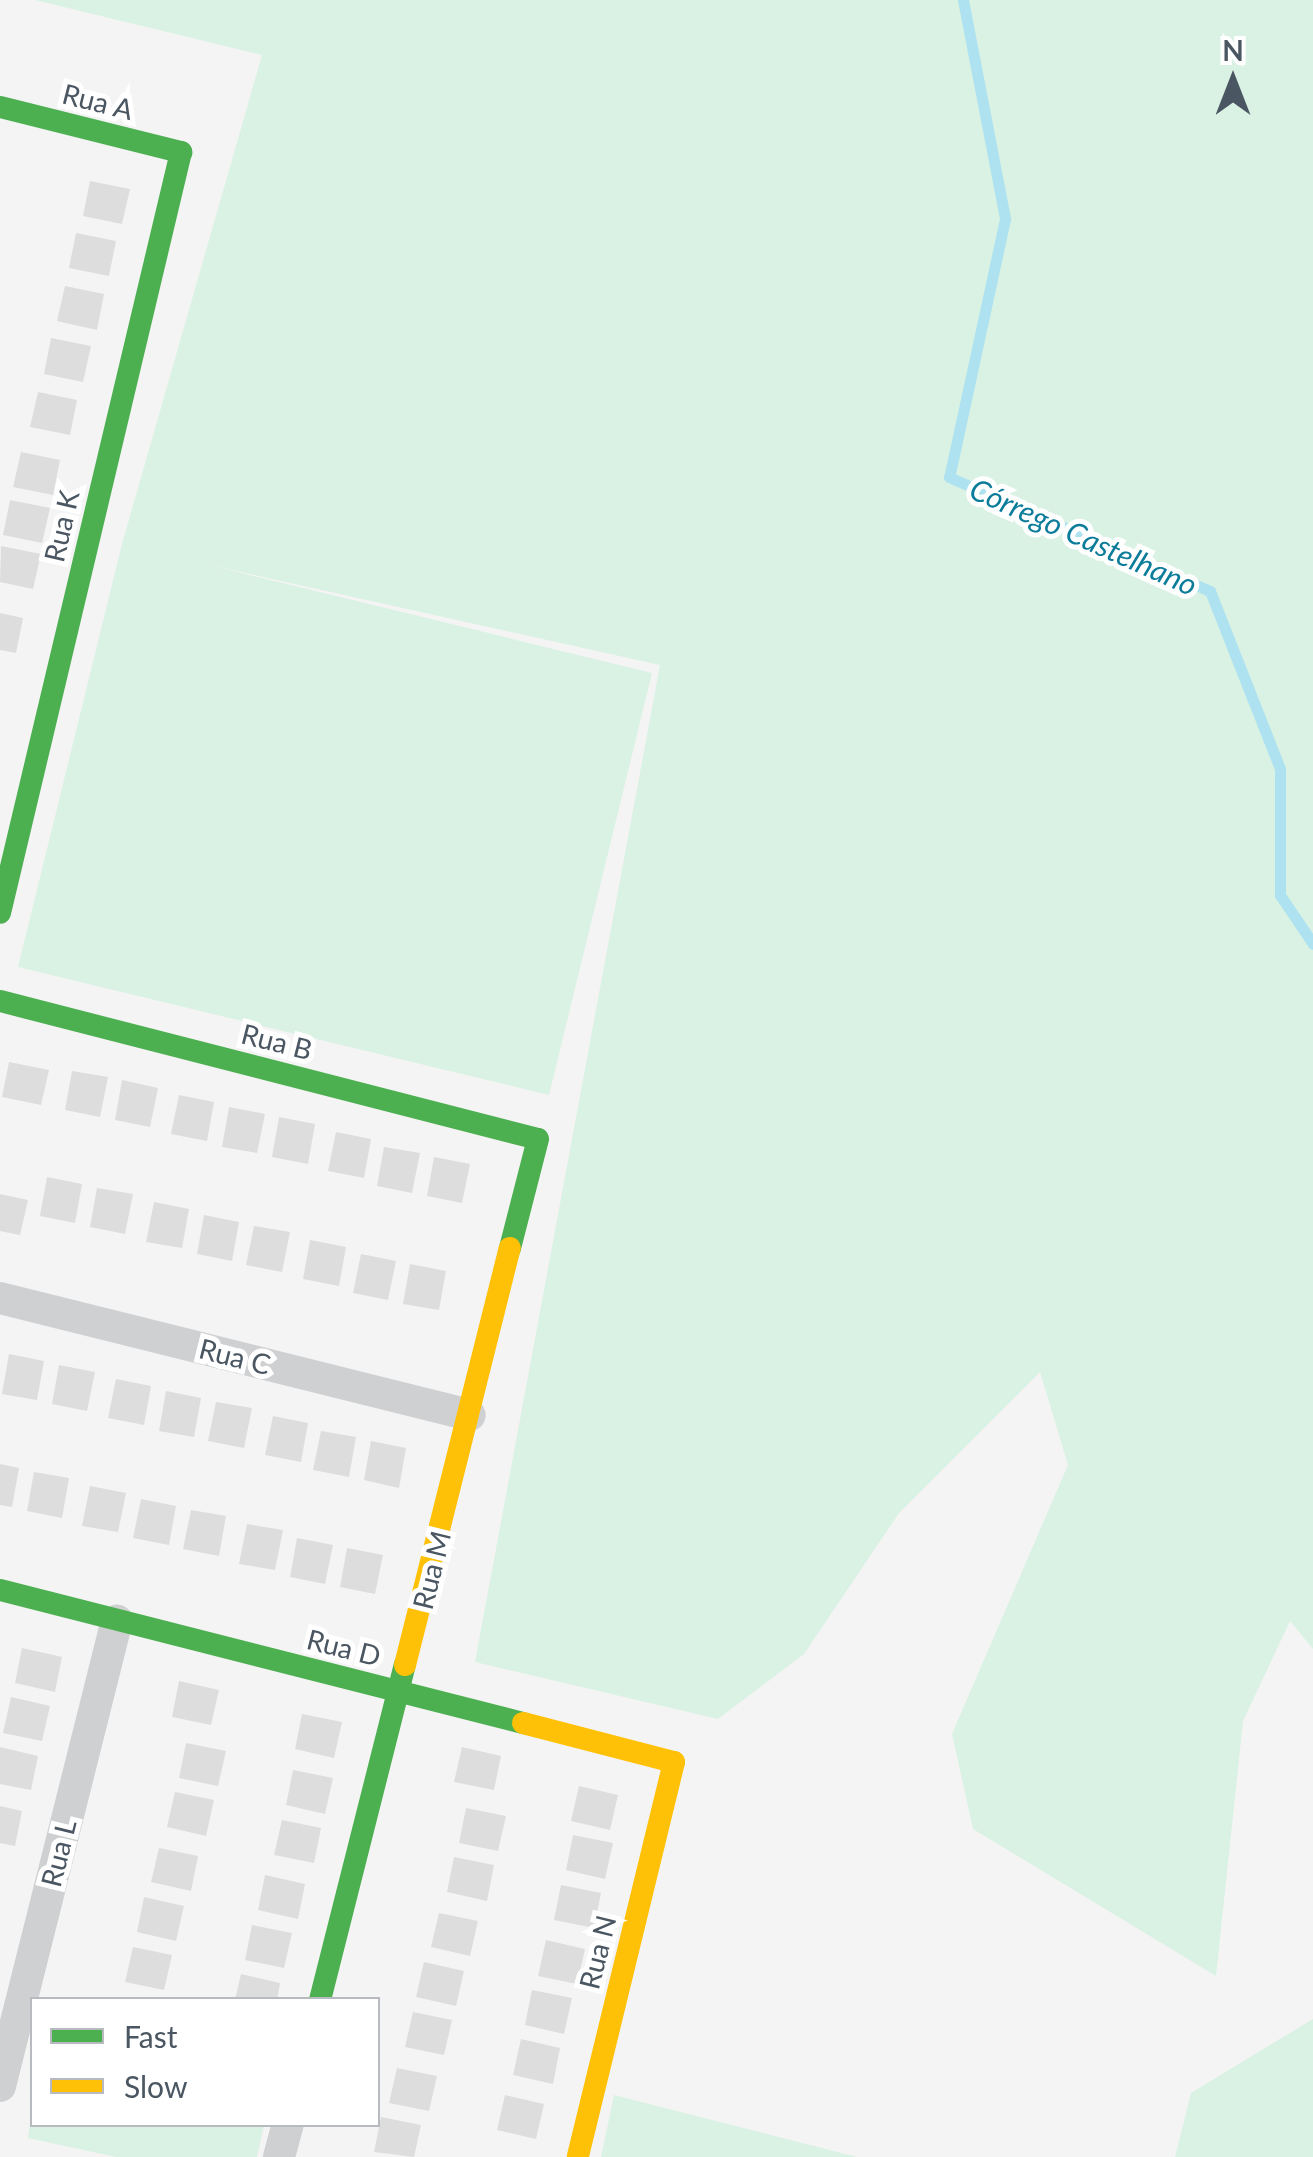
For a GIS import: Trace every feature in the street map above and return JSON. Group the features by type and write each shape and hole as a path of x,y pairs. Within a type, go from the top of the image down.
{"street":[{"name":"Rua A","path":"0,107 181,152"},
{"name":"Rua K","path":"0,913 181,152"},
{"name":"Rua B","path":"0,1001 538,1138"},
{"name":"Rua M","path":"321,1997 538,1138"},
{"name":"Rua C","path":"0,1298 470,1414"},
{"name":"Rua D","path":"0,1590 674,1762"},
{"name":"Rua L","path":"0,2086 117,1620"},
{"name":"Rua N","path":"578,2157 674,1762"},
{"path":"279,2157 287,2127"}],"green space":[{"path":"35,0 1313,0 1313,1649 1290,1621 1243,1721 1216,1976 973,1829 952,1734 1068,1465 1040,1372 899,1513 804,1654 718,1719 475,1662 660,665 205,564 652,673 549,1095 18,967 122,544 262,55"},
{"path":"1313,2019 1313,2157 1175,2157 1191,2093"},
{"path":"614,2095 857,2157 601,2157"},
{"path":"30,2121 30,2127 264,2127 257,2157 116,2157 28,2138"}],"building":[{"path":"90,181 130,189 122,224 83,216"},
{"path":"76,233 116,241 109,276 69,268"},
{"path":"65,286 104,294 97,330 57,321"},
{"path":"51,338 91,346 83,382 44,374"},
{"path":"38,392 77,400 70,435 30,427"},
{"path":"21,452 60,460 53,495 13,487"},
{"path":"10,500 50,508 42,543 3,535"},
{"path":"1,546 41,554 33,589 0,582"},
{"path":"0,613 23,618 16,653 0,650"},
{"path":"9,1062 49,1070 41,1105 2,1097"},
{"path":"72,1071 108,1077 100,1117 65,1110"},
{"path":"122,1080 158,1088 150,1127 115,1120"},
{"path":"179,1095 214,1102 207,1141 171,1134"},
{"path":"229,1107 265,1114 257,1153 222,1147"},
{"path":"279,1117 315,1124 308,1164 272,1157"},
{"path":"336,1132 371,1139 364,1178 328,1171"},
{"path":"384,1147 420,1153 412,1193 377,1186"},
{"path":"434,1157 470,1164 462,1203 427,1196"},
{"path":"47,1177 82,1184 75,1223 40,1216"},
{"path":"97,1188 133,1194 125,1234 90,1227"},
{"path":"0,1194 28,1200 20,1235 0,1231"},
{"path":"154,1202 189,1209 182,1248 146,1242"},
{"path":"204,1215 239,1222 232,1261 197,1254"},
{"path":"254,1226 290,1232 282,1272 246,1265"},
{"path":"310,1240 346,1247 339,1286 303,1279"},
{"path":"361,1254 396,1261 388,1300 353,1293"},
{"path":"410,1264 446,1271 439,1310 403,1304"},
{"path":"9,1354 44,1361 37,1400 2,1394"},
{"path":"59,1365 95,1372 87,1411 52,1404"},
{"path":"116,1379 151,1386 144,1425 108,1418"},
{"path":"166,1391 201,1398 194,1437 159,1431"},
{"path":"216,1402 252,1408 244,1448 208,1441"},
{"path":"273,1416 308,1423 301,1462 265,1455"},
{"path":"321,1431 356,1437 349,1477 313,1470"},
{"path":"371,1441 406,1448 399,1488 364,1480"},
{"path":"0,1464 19,1468 12,1507 0,1505"},
{"path":"34,1472 69,1478 62,1518 27,1511"},
{"path":"90,1486 126,1493 118,1532 82,1526"},
{"path":"141,1499 176,1506 169,1545 133,1538"},
{"path":"191,1510 226,1516 219,1556 183,1549"},
{"path":"247,1524 283,1530 275,1570 239,1564"},
{"path":"297,1538 333,1545 325,1584 290,1577"},
{"path":"347,1548 383,1555 375,1594 340,1587"},
{"path":"22,1648 62,1657 55,1692 15,1683"},
{"path":"179,1681 219,1690 211,1725 172,1717"},
{"path":"11,1697 50,1706 42,1741 3,1733"},
{"path":"302,1714 342,1722 334,1758 295,1749"},
{"path":"186,1743 226,1751 218,1786 179,1778"},
{"path":"0,1747 38,1756 31,1790 0,1784"},
{"path":"462,1747 501,1756 494,1790 454,1782"},
{"path":"293,1770 333,1778 325,1814 286,1805"},
{"path":"579,1786 618,1795 610,1830 571,1821"},
{"path":"175,1792 214,1800 206,1836 167,1827"},
{"path":"0,1806 22,1811 15,1846 0,1843"},
{"path":"466,1808 506,1816 498,1851 459,1843"},
{"path":"282,1820 321,1828 314,1863 274,1855"},
{"path":"573,1835 613,1843 605,1879 566,1870"},
{"path":"159,1848 198,1856 191,1891 151,1882"},
{"path":"454,1857 494,1865 487,1901 447,1892"},
{"path":"265,1875 305,1884 298,1919 258,1910"},
{"path":"561,1885 601,1893 594,1928 554,1920"},
{"path":"144,1897 184,1906 176,1941 137,1932"},
{"path":"439,1913 478,1921 470,1956 431,1947"},
{"path":"252,1925 292,1933 284,1968 245,1960"},
{"path":"546,1940 585,1949 577,1984 538,1976"},
{"path":"133,1947 172,1955 164,1990 125,1982"},
{"path":"424,1962 464,1971 456,2006 416,1997"},
{"path":"241,1974 280,1983 278,1997 236,1997"},
{"path":"532,1990 572,1998 564,2034 525,2025"},
{"path":"413,2012 452,2020 444,2055 405,2047"},
{"path":"521,2039 560,2048 553,2084 513,2075"},
{"path":"397,2068 437,2076 429,2111 389,2103"},
{"path":"505,2095 544,2104 536,2139 497,2130"},
{"path":"381,2117 421,2125 414,2157 374,2152"}],"waterway":[{"name":"Córrego Castelhano","path":"963,0 1005,219 949,477 1210,591 1280,769 1280,895 1313,944"}],"traffic: fast":[{"path":"0,107 181,152 0,913"},
{"path":"0,1001 538,1139 510,1248"},
{"path":"0,1590 523,1723"},
{"path":"321,1997 405,1665"}],"traffic: slow":[{"path":"405,1665 510,1248"},
{"path":"523,1723 674,1762 578,2157"}]}
